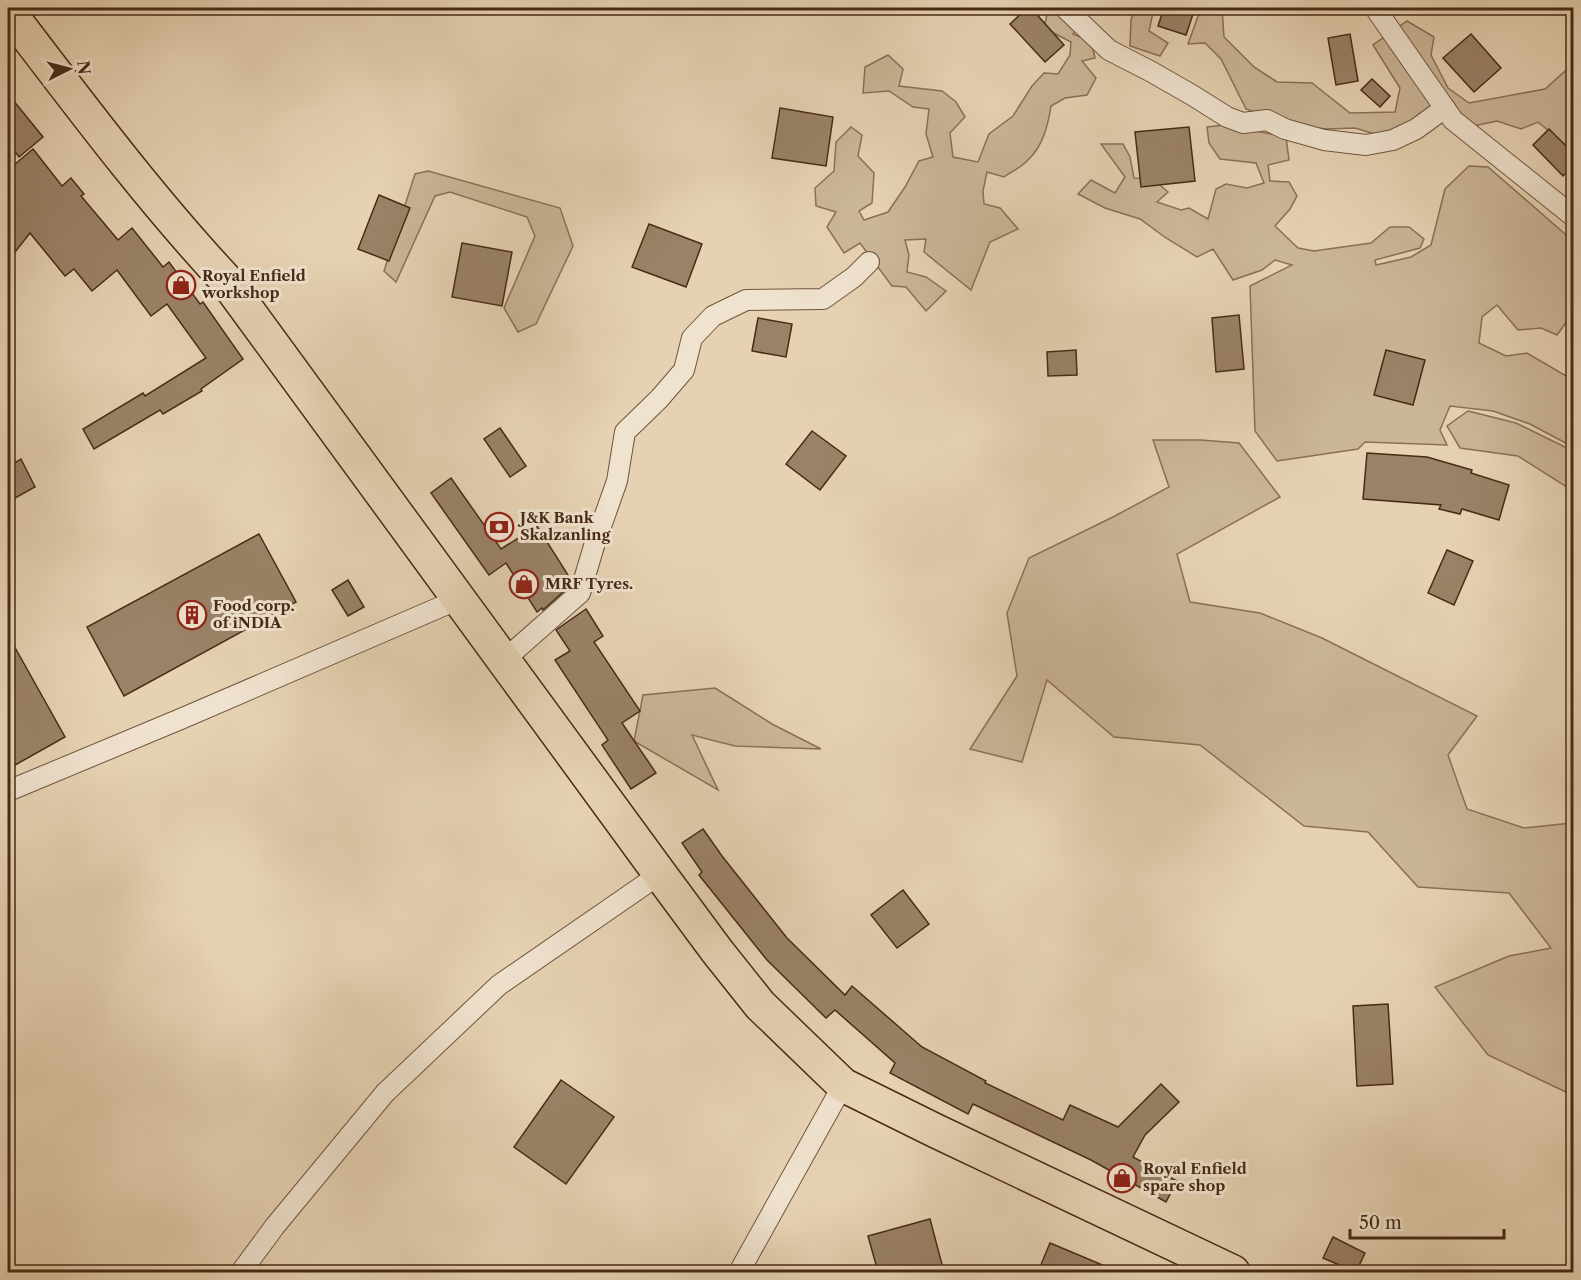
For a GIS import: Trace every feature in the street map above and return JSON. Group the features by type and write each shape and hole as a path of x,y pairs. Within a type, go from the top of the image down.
{"highway":[{"path":"8,10 166,212 224,278 660,874 760,1005 843,1085 1233,1272"}],"street":[{"path":"1065,8 1109,50 1150,71 1227,117 1243,123 1267,120 1285,129 1324,140 1366,145 1393,140 1416,129 1444,108"},
{"path":"1375,8 1454,120 1574,217"},
{"path":"504,660 580,593 617,481 625,432 659,399 684,370 692,338 713,316 746,300 823,299 854,277 870,262"},
{"path":"8,791 459,599"},
{"path":"241,1272 275,1226 393,1085 499,985 660,874"},
{"path":"739,1272 843,1085"}],"shaded area":[{"path":"1135,8 1154,8 1149,31 1168,43 1160,56 1130,46 1131,20"},
{"path":"1201,8 1222,8 1224,37 1254,67 1277,82 1312,83 1350,113 1395,112 1400,88 1373,45 1407,21 1434,37 1431,55 1448,88 1469,103 1545,89 1573,64 1573,151 1538,122 1521,129 1497,121 1469,127 1456,115 1410,123 1378,135 1355,128 1326,129 1293,125 1246,109 1221,59 1205,43 1188,44"},
{"path":"1061,13 1078,28 1073,34 1091,41 1095,58 1082,61 1096,78 1087,95 1065,98 1051,106 1041,142 1026,162 1004,177 987,172 983,191 984,204 1000,208 1018,229 990,242 971,290 924,252 926,239 905,240 909,255 907,272 926,277 946,291 926,311 906,287 892,286 860,243 844,253 827,227 836,212 816,206 815,188 834,171 836,142 851,127 862,135 858,156 874,173 872,203 859,211 864,220 888,212 919,161 933,157 926,134 929,109 913,107 889,91 863,93 865,67 888,55 903,69 899,86 942,91 956,102 965,117 950,133 953,157 978,162 989,134 1013,116 1032,86 1044,73 1058,74 1070,55 1071,42 1044,28 1047,14"},
{"path":"1225,125 1286,137 1289,160 1268,165 1270,181 1289,182 1297,196 1290,209 1275,226 1298,248 1314,251 1371,243 1390,227 1409,227 1424,239 1420,248 1375,260 1376,265 1411,257 1431,245 1445,189 1469,166 1488,167 1573,241 1573,313 1557,335 1541,328 1518,330 1497,305 1482,317 1479,343 1506,356 1527,353 1573,380 1573,447 1530,424 1493,411 1450,406 1440,430 1447,445 1365,442 1358,449 1277,461 1255,431 1250,286 1292,265 1275,260 1262,270 1233,280 1213,249 1197,257 1140,219 1105,208 1078,194 1091,180 1115,193 1125,177 1101,144 1123,144 1130,157 1134,178 1153,179 1168,192 1157,202 1181,210 1189,208 1208,219 1216,189 1226,184 1247,188 1264,183 1256,163 1220,159 1209,143 1207,127"},
{"path":"428,171 560,208 573,246 536,324 518,332 504,308 535,236 527,217 450,192 435,196 396,282 384,271 415,174"},
{"path":"1468,411 1516,423 1573,451 1573,491 1518,456 1460,448 1447,426"},
{"path":"1153,440 1239,443 1280,497 1177,554 1190,602 1260,613 1322,638 1477,716 1448,755 1467,809 1524,828 1571,823 1573,694 1573,1109 1566,1092 1488,1055 1435,987 1509,956 1551,948 1509,893 1418,887 1368,832 1304,826 1200,745 1114,737 1047,680 1022,762 970,749 1017,676 1007,613 1029,558 1169,487"},
{"path":"715,688 772,724 821,749 735,746 692,735 718,790 634,741 643,695"}],"building":[{"path":"1027,8 1031,8 1064,45 1045,62 1010,24"},
{"path":"1164,8 1195,8 1186,35 1158,26"},
{"path":"1350,34 1358,81 1336,85 1328,38"},
{"path":"1471,34 1501,68 1474,92 1443,58"},
{"path":"1372,79 1390,96 1380,107 1361,90"},
{"path":"8,94 43,137 19,157 8,142"},
{"path":"780,108 833,117 826,166 772,158"},
{"path":"1189,127 1195,181 1141,187 1135,132"},
{"path":"1549,129 1574,154 1574,165 1563,176 1533,145"},
{"path":"33,149 62,186 71,178 84,194 81,196 118,240 132,228 163,267 169,262 200,304 203,302 243,359 201,389 202,391 163,414 160,410 94,449 83,429 143,393 145,396 206,358 167,304 151,316 117,270 92,291 74,269 65,276 30,233 8,261 8,170"},
{"path":"379,195 410,208 389,261 358,249"},
{"path":"649,224 702,244 686,287 632,267"},
{"path":"462,243 512,252 502,306 452,297"},
{"path":"1239,315 1244,369 1216,372 1212,318"},
{"path":"758,318 792,324 786,357 752,351"},
{"path":"1076,350 1077,375 1048,376 1047,352"},
{"path":"1386,350 1425,360 1413,405 1374,395"},
{"path":"500,428 526,466 510,477 484,439"},
{"path":"812,431 846,456 820,490 786,464"},
{"path":"1367,453 1427,457 1472,470 1471,473 1509,485 1499,520 1462,509 1460,514 1439,509 1441,505 1363,499"},
{"path":"21,459 35,487 8,502 8,467"},
{"path":"451,478 501,549 537,526 568,575 563,592 543,610 542,608 537,612 506,563 489,575 431,493"},
{"name":"Food corp. of iNDIA","path":"259,534 296,602 124,696 87,627"},
{"path":"1447,550 1473,561 1454,605 1428,593"},
{"path":"348,580 364,607 348,616 332,590"},
{"path":"586,609 603,636 594,642 640,711 622,723 656,773 631,789 602,745 608,740 555,660 570,651 556,630"},
{"path":"8,635 65,737 8,769"},
{"path":"703,829 787,938 845,995 852,986 922,1047 986,1081 985,1083 1063,1120 1070,1105 1118,1127 1161,1084 1179,1102 1145,1135 1133,1157 1177,1181 1166,1202 1091,1160 973,1104 968,1114 890,1073 895,1063 835,1010 826,1018 767,960 699,875 702,872 682,843"},
{"path":"903,890 929,924 897,948 871,915"},
{"path":"1388,1004 1393,1084 1357,1086 1353,1006"},
{"path":"561,1080 614,1117 566,1184 514,1147"},
{"path":"930,1219 944,1272 878,1272 868,1236"},
{"path":"1333,1237 1365,1253 1356,1272 1323,1258"},
{"path":"1050,1243 1119,1272 1038,1272"}],"place":[{"name":"Royal Enfield workshop","path":"181,285"},
{"name":"J&K Bank Skalzanling","path":"499,527"},
{"name":"MRF Tyres.","path":"524,584"},
{"name":"Food corp. of iNDIA","path":"192,615"},
{"name":"Royal Enfield spare shop","path":"1122,1178"}]}
